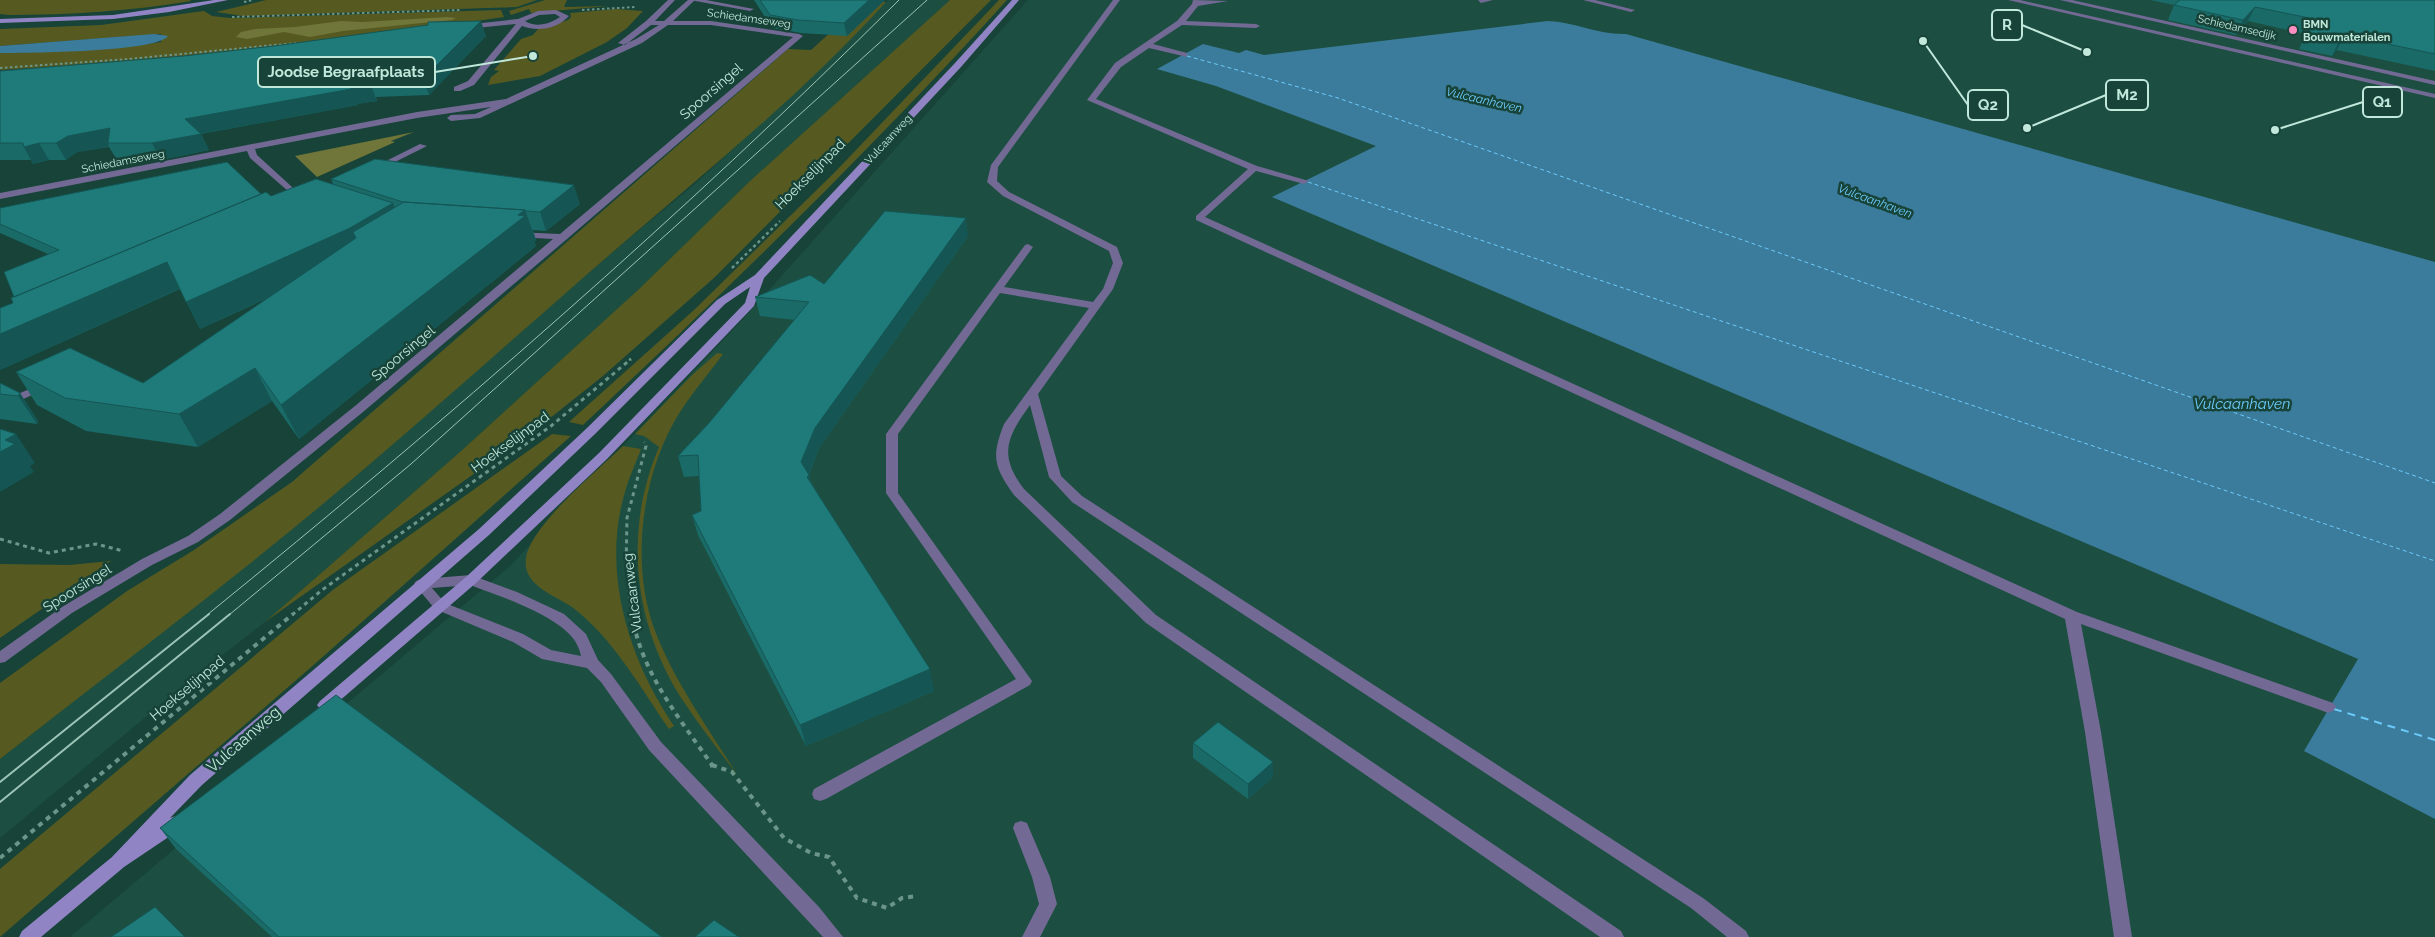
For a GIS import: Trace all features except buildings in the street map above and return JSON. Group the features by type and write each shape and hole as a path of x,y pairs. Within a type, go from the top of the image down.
{"main road":[{"path":"0,21 100,18 201,5 225,0"},
{"name":"Vulcaanweg","path":"118,862 196,780 420,584 484,532 591,431 721,302 759,277 958,66 1016,0"},
{"name":"Vulcaanweg","path":"315,714 471,580 622,436 750,304 759,277"},
{"name":"Vulcaanweg","path":"28,937 118,862 191,813"}],"street":[{"path":"649,23 672,0"},
{"path":"666,23 693,0 750,8"},
{"path":"1116,0 994,166 992,182 1006,194 1112,250 1118,263 1108,289 1033,395 1010,424 1000,450 1004,473 1019,492 1151,619 1615,937"},
{"path":"1224,0 1196,2 1180,23 1118,65 1091,100 1254,168 1304,181"},
{"path":"1481,1 1490,0"},
{"path":"1586,0 1631,10"},
{"path":"2011,0 2435,96"},
{"name":"Schiedamsedijk","path":"2063,0 2435,83"},
{"path":"455,29 520,22 546,26 562,20 565,16 562,13 538,13 522,18 520,22 471,83 457,89"},
{"name":"Schiedamseweg","path":"607,55 649,23 711,23 799,36"},
{"name":"Schiedamseweg","path":"0,195 374,124 477,116 639,41 666,23"},
{"path":"1180,23 1256,26"},
{"name":"Spoorsingel","path":"0,658 67,610 147,562 194,539 225,516 359,409 799,36"},
{"path":"1147,45 1184,55"},
{"path":"370,171 424,146"},
{"path":"250,148 253,156 288,188"},
{"path":"1254,168 1199,218 2072,616 2328,707"},
{"path":"508,233 564,237"},
{"path":"820,794 1025,680 892,493 892,434 1028,247"},
{"path":"997,290 1095,306"},
{"path":"0,406 54,381"},
{"path":"1033,395 1055,477 1077,499 1698,903 1740,937"},
{"path":"420,584 471,580 512,595 559,618 581,638 592,663 606,678 655,746 813,912 834,937"},
{"path":"420,584 440,606 518,638 547,655 592,663"},
{"path":"2072,616 2093,732 2123,937"},
{"path":"1021,828 1041,877 1048,904 1031,937"}],"path":[{"path":"562,13 607,8 665,7"},
{"path":"232,17 468,10"},
{"path":"0,68 138,58 305,42"},
{"name":"Hoekselijnpad","path":"726,274 782,219"},
{"name":"Hoekselijnpad","path":"0,858 322,590 551,426 631,358"},
{"path":"551,426 591,431"},
{"name":"Vulcaanweg","path":"622,436 644,441 646,446 636,478 627,518 626,569 635,634 662,694 712,765"},
{"path":"0,539 49,553 96,544 129,553 147,562"},
{"path":"715,809 712,765 732,772 784,838 811,853 829,857 857,898 887,908 902,898 917,896"}],"shaded area":[{"path":"0,0 191,1 100,12 9,15 0,14"},
{"path":"266,0 537,0 517,7 243,16 216,12"},
{"path":"545,0 567,0 564,7 609,6 531,13 529,9 511,15 509,11"},
{"path":"888,0 950,0 750,181 638,290 460,452 265,622 182,687 0,838 0,759 348,483 600,263 696,183 790,97"},
{"path":"950,0 991,0 715,277 603,376 530,434 265,622 460,452 638,290 750,181"},
{"path":"999,0 1007,0 852,164 746,270 583,425 569,422 694,310 835,172"},
{"path":"1028,0 2435,0 2435,937 70,937 510,566 745,317"},
{"path":"865,1 886,2 817,73 743,140 380,456 306,518 220,588 0,759 0,683 127,591 194,550 292,482 788,49 811,50"},
{"path":"616,9 643,11 627,28 607,42 540,76 488,85 491,77 499,71 494,70 521,39 533,35 538,29 568,20 571,17 570,13"},
{"path":"501,10 504,17 379,35 190,56 0,70 0,53 117,48 161,42 161,34 0,46 0,29 101,25 204,11 212,16 230,18"},
{"path":"456,18 452,20 343,31 310,37 284,32 247,39 236,37 241,32 255,29 295,27 341,21 362,22"},
{"path":"414,132 391,141 395,142 317,177 295,156"},
{"path":"717,353 723,354 680,412 667,436 657,462 649,489 644,517 643,574 647,602 654,628 662,647 692,704 738,776 688,708 670,678 655,647 645,615 639,581 640,514 647,480 659,447 644,436 635,434 692,375"},
{"path":"552,434 571,436 317,662 0,937 0,869 334,589"},
{"path":"623,446 641,449 627,486 618,522 616,553 618,584 632,644 644,673 674,726 669,729 625,664 600,633 572,607 540,588 529,575 526,567 526,558 531,545 552,514"},
{"path":"111,561 0,638 0,564 69,565"}],"water":[{"name":"Vulcaanhaven","path":"1548,21 1606,33 1626,34 2435,262 2435,819 2304,751 2358,659 1272,197 1376,146 1216,86 1157,69 1203,44 1239,53 1246,50 1264,55"},
{"path":"154,34 168,36 159,41 117,48 62,52 0,53 0,46"}],"ferry route":[{"path":"1187,56 1338,98 2435,483"},
{"path":"1308,182 2435,561"},
{"path":"2334,709 2435,740"}],"tram line":[{"path":"207,615 386,467 561,316 732,161 899,0"},
{"path":"229,615 411,464 927,0"},
{"path":"0,782 209,614"},
{"path":"0,802 230,614"}],"place":[{"name":"BMN Bouwmaterialen","path":"2293,30"},
{"name":"Q2","path":"1923,41"},
{"name":"R","path":"2087,52"},
{"name":"Joodse Begraafplaats","path":"533,56"},
{"name":"M2","path":"2027,128"},
{"name":"Q1","path":"2275,130"}]}
